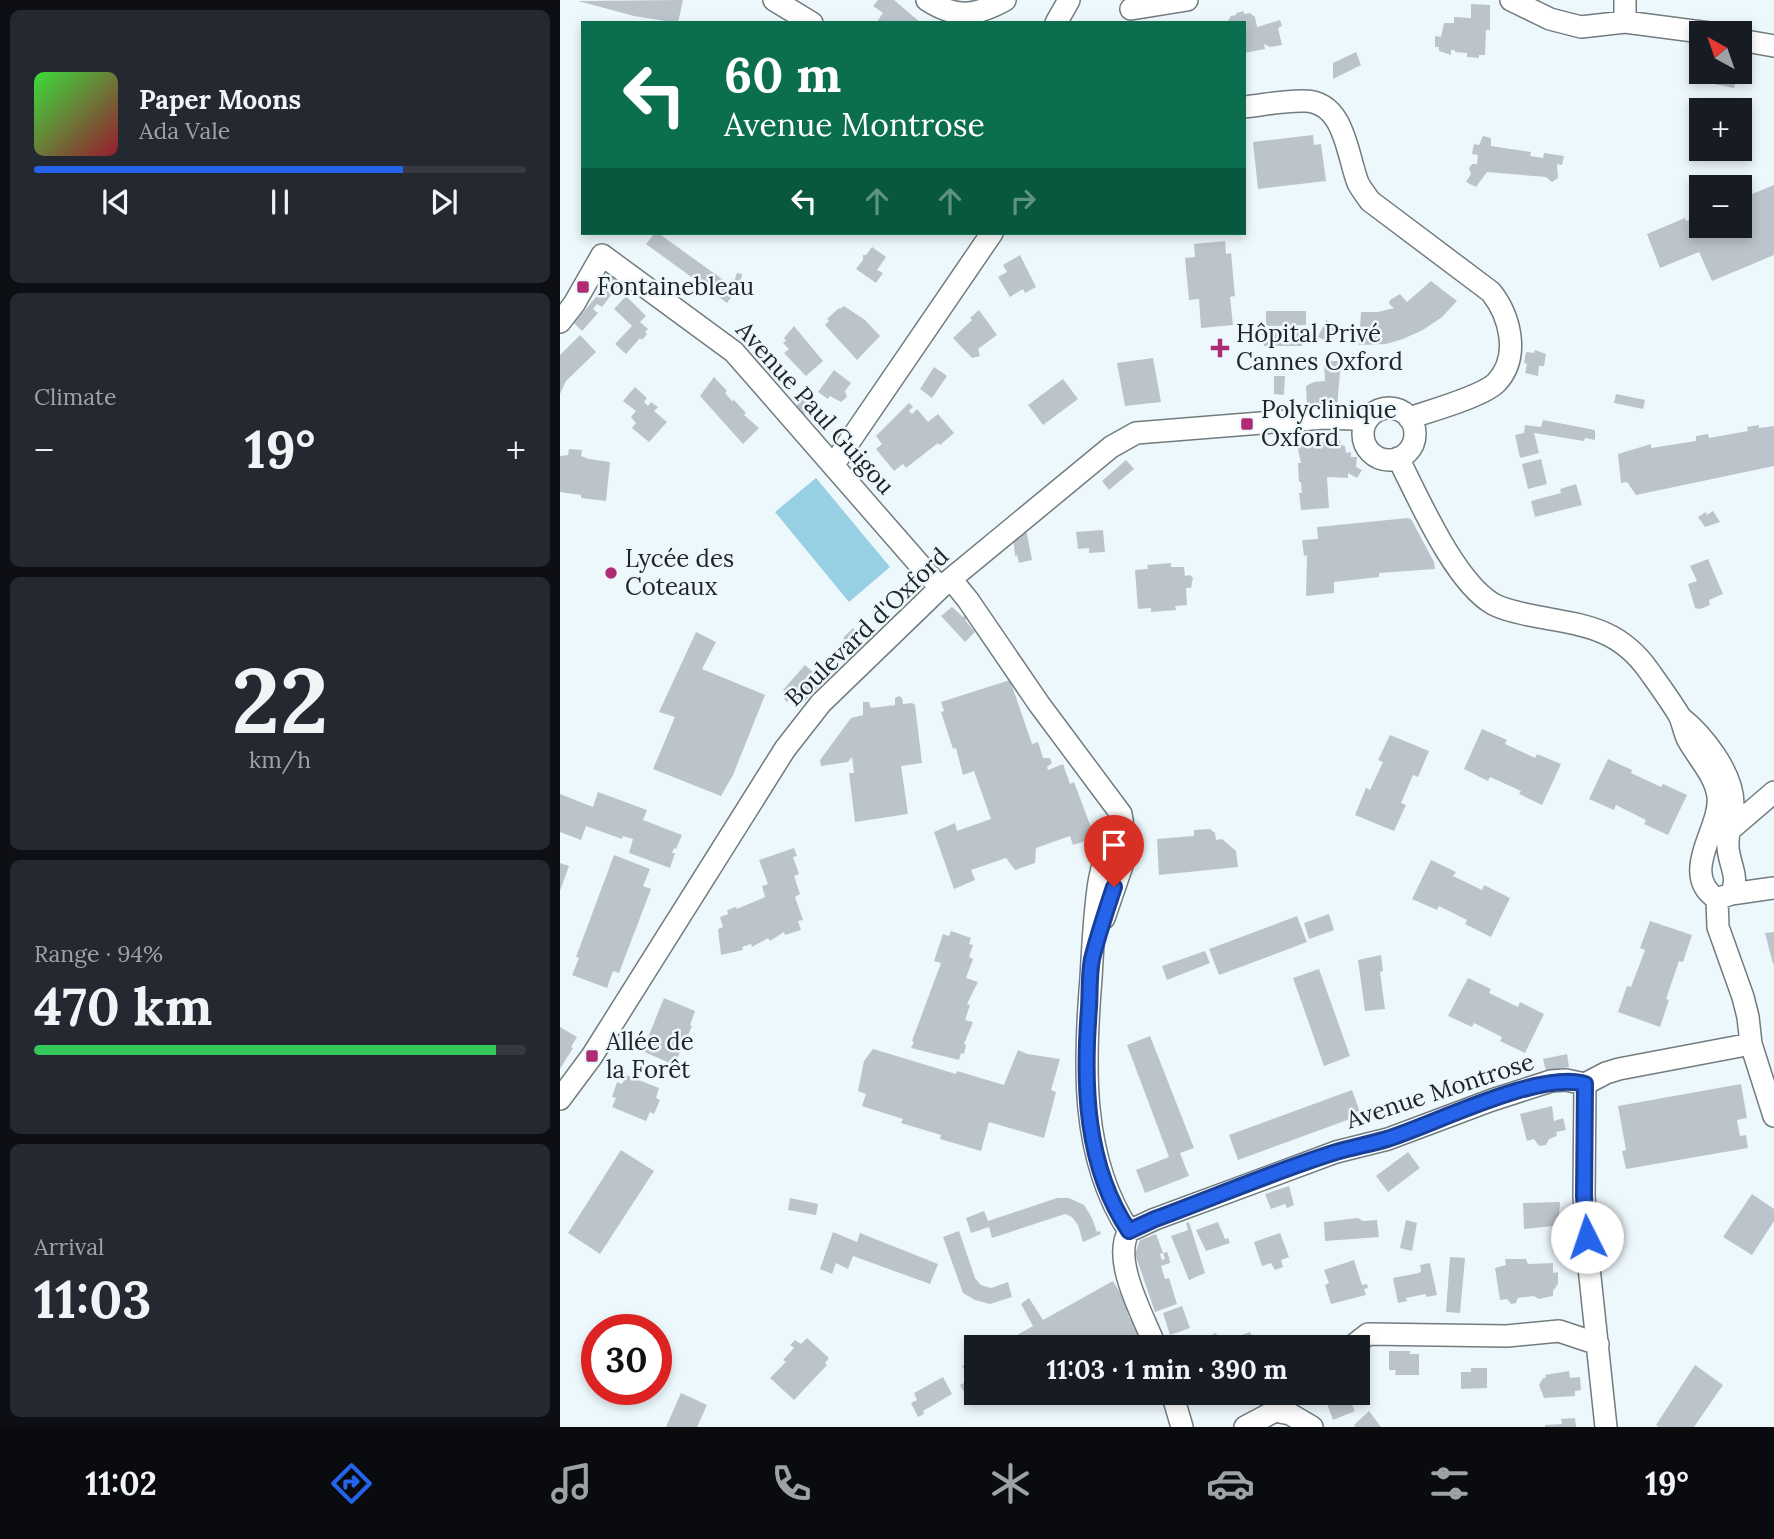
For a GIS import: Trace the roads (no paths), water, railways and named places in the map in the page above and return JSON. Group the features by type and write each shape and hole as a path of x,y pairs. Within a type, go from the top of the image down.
{"street":[{"path":"774,0 809,21"},
{"path":"927,0 960,13 973,14 1005,0"},
{"path":"1057,21 1069,0"},
{"path":"1126,11 1187,0"},
{"path":"1511,0 1550,19 1581,27 1625,22 1689,30"},
{"path":"1625,0 1625,22"},
{"path":"1752,42 1774,46"},
{"path":"1246,107 1307,100 1334,115 1341,126 1360,186 1370,201 1491,292 1502,306 1510,328 1509,349 1506,366 1496,383 1483,391 1409,418"},
{"path":"834,464 991,235"},
{"name":"Avenue Paul Guigou","path":"560,322 574,304 602,255 723,342 945,584 1118,808 1123,822 1121,838 1127,846 1092,961 1087,1027 1089,1113 1097,1161 1107,1192 1129,1231"},
{"path":"1386,408 1402,412 1409,418 1413,424 1414,441 1398,458 1380,459 1363,440 1366,422 1386,408"},
{"name":"Boulevard d'Oxford","path":"560,1099 580,1075 799,729 857,667 945,584 1111,447 1136,433 1324,418 1366,422"},
{"path":"1398,458 1452,559 1479,593 1493,604 1507,610 1589,626 1606,632 1622,642 1648,669 1680,717 1687,737 1717,789 1719,807 1702,855 1706,890 1724,897 1774,888"},
{"path":"1680,717 1696,730 1725,774 1732,792 1729,854 1736,877 1735,886 1724,897 1718,927 1743,997 1751,1044 1774,1116"},
{"path":"1732,792 1748,802 1767,798"},
{"path":"1702,855 1767,798"},
{"name":"Avenue Montrose","path":"1129,1231 1336,1152 1388,1139 1551,1081 1566,1080 1585,1084 1619,1069 1751,1044"},
{"path":"1585,1084 1584,1196 1606,1427"},
{"path":"1129,1231 1122,1249 1124,1269 1151,1335"},
{"path":"1367,1335 1507,1336 1559,1331 1598,1344"},
{"path":"1176,1405 1182,1427"},
{"path":"1245,1427 1280,1405"},
{"path":"1275,1410 1290,1414 1312,1427"}],"place":[{"name":"Fontainebleau","path":"583,287"},
{"name":"Hôpital Privé Cannes Oxford","path":"1220,348"},
{"name":"Polyclinique Oxford","path":"1247,424"},
{"name":"Lycée des Coteaux","path":"611,573"},
{"name":"Allée de la Forêt","path":"592,1056"}]}
